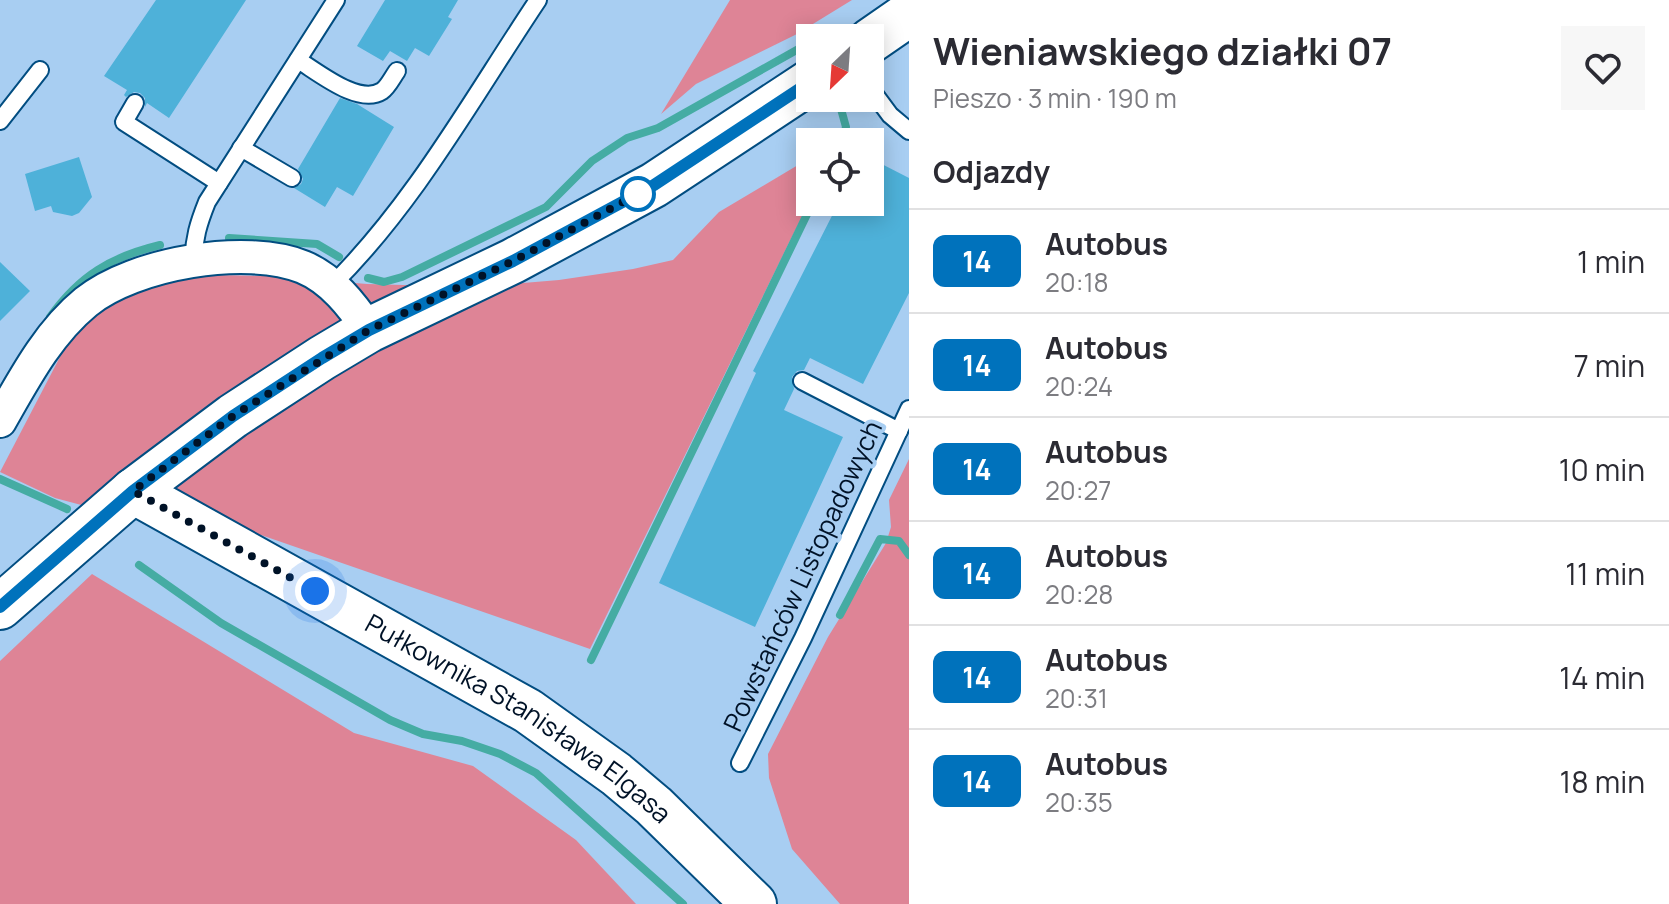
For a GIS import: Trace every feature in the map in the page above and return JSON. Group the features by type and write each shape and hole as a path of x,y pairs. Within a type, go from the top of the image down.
{"street":[{"path":"884,31 909,14"},
{"path":"0,607 133,491 233,416 369,330 513,261 654,185 796,91"},
{"path":"0,421 49,342 87,302 137,274 163,267 232,258 270,258 304,268 332,285 352,305 369,330"},
{"name":"Pułkownika Stanisława Elgasa","path":"133,491 528,711 645,798 754,904"}],"lane":[{"path":"194,262 198,224 219,183 336,0"},
{"path":"332,285 362,255 421,178 538,0"},
{"path":"298,60 356,94 371,96 384,90 397,71"},
{"path":"0,121 40,70"},
{"path":"135,103 124,122 219,183"},
{"path":"884,107 909,131"},
{"path":"241,148 292,178"},
{"path":"802,381 899,431"},
{"name":"Powstańców Listopadowych","path":"740,763 803,638 909,409"}],"shaded area":[{"path":"730,0 852,0 813,24 796,24 796,34 696,84 661,114"},
{"path":"796,166 796,216 802,216 590,649 261,535 176,527 119,515 55,498 0,472 61,355 79,327 107,306 138,290 166,281 215,275 476,287 559,280 673,260 719,212"},
{"path":"909,459 909,904 840,904 792,849 769,778 768,754 828,637 886,543 891,527 889,500"},
{"path":"92,574 354,733 473,766 576,840 636,904 0,904 0,661"}],"building":[{"path":"156,0 246,0 169,118 147,103 145,107 145,98 140,93 134,92 126,97 127,90 104,76"},
{"path":"385,0 458,0 448,17 452,19 429,56 415,48 407,61 390,51 383,61 357,46"},
{"path":"340,98 357,104 394,127 353,196 337,187 325,207 294,188 303,179 298,169"},
{"path":"79,157 92,197 79,213 72,216 53,212 51,206 35,211 25,174"},
{"path":"884,165 909,178 909,293 863,384 810,358 804,370 797,371 792,377 794,389 784,410 843,437 755,627 659,583 756,373 753,371 832,216 884,216"},
{"path":"0,262 30,291 0,321"}],"waterway":[{"path":"368,278 384,282 402,277 546,207 592,161 627,138 658,128 796,50"},
{"path":"842,112 846,128"},
{"path":"591,660 806,216"},
{"path":"229,238 317,244 339,257"},
{"path":"50,317 73,290 98,270 126,255 160,245"},
{"path":"0,479 67,509"},
{"path":"840,615 880,539 899,541 909,555"},
{"path":"139,565 221,623 390,720 423,734 462,741 500,754 536,773 683,904"}],"bus line":[{"name":"14","path":"0,607 133,491 233,416 322,358 369,330 513,261 654,185 796,92"}],"route":[{"path":"315,591 133,491 233,416 369,330 513,261 638,194"}]}
